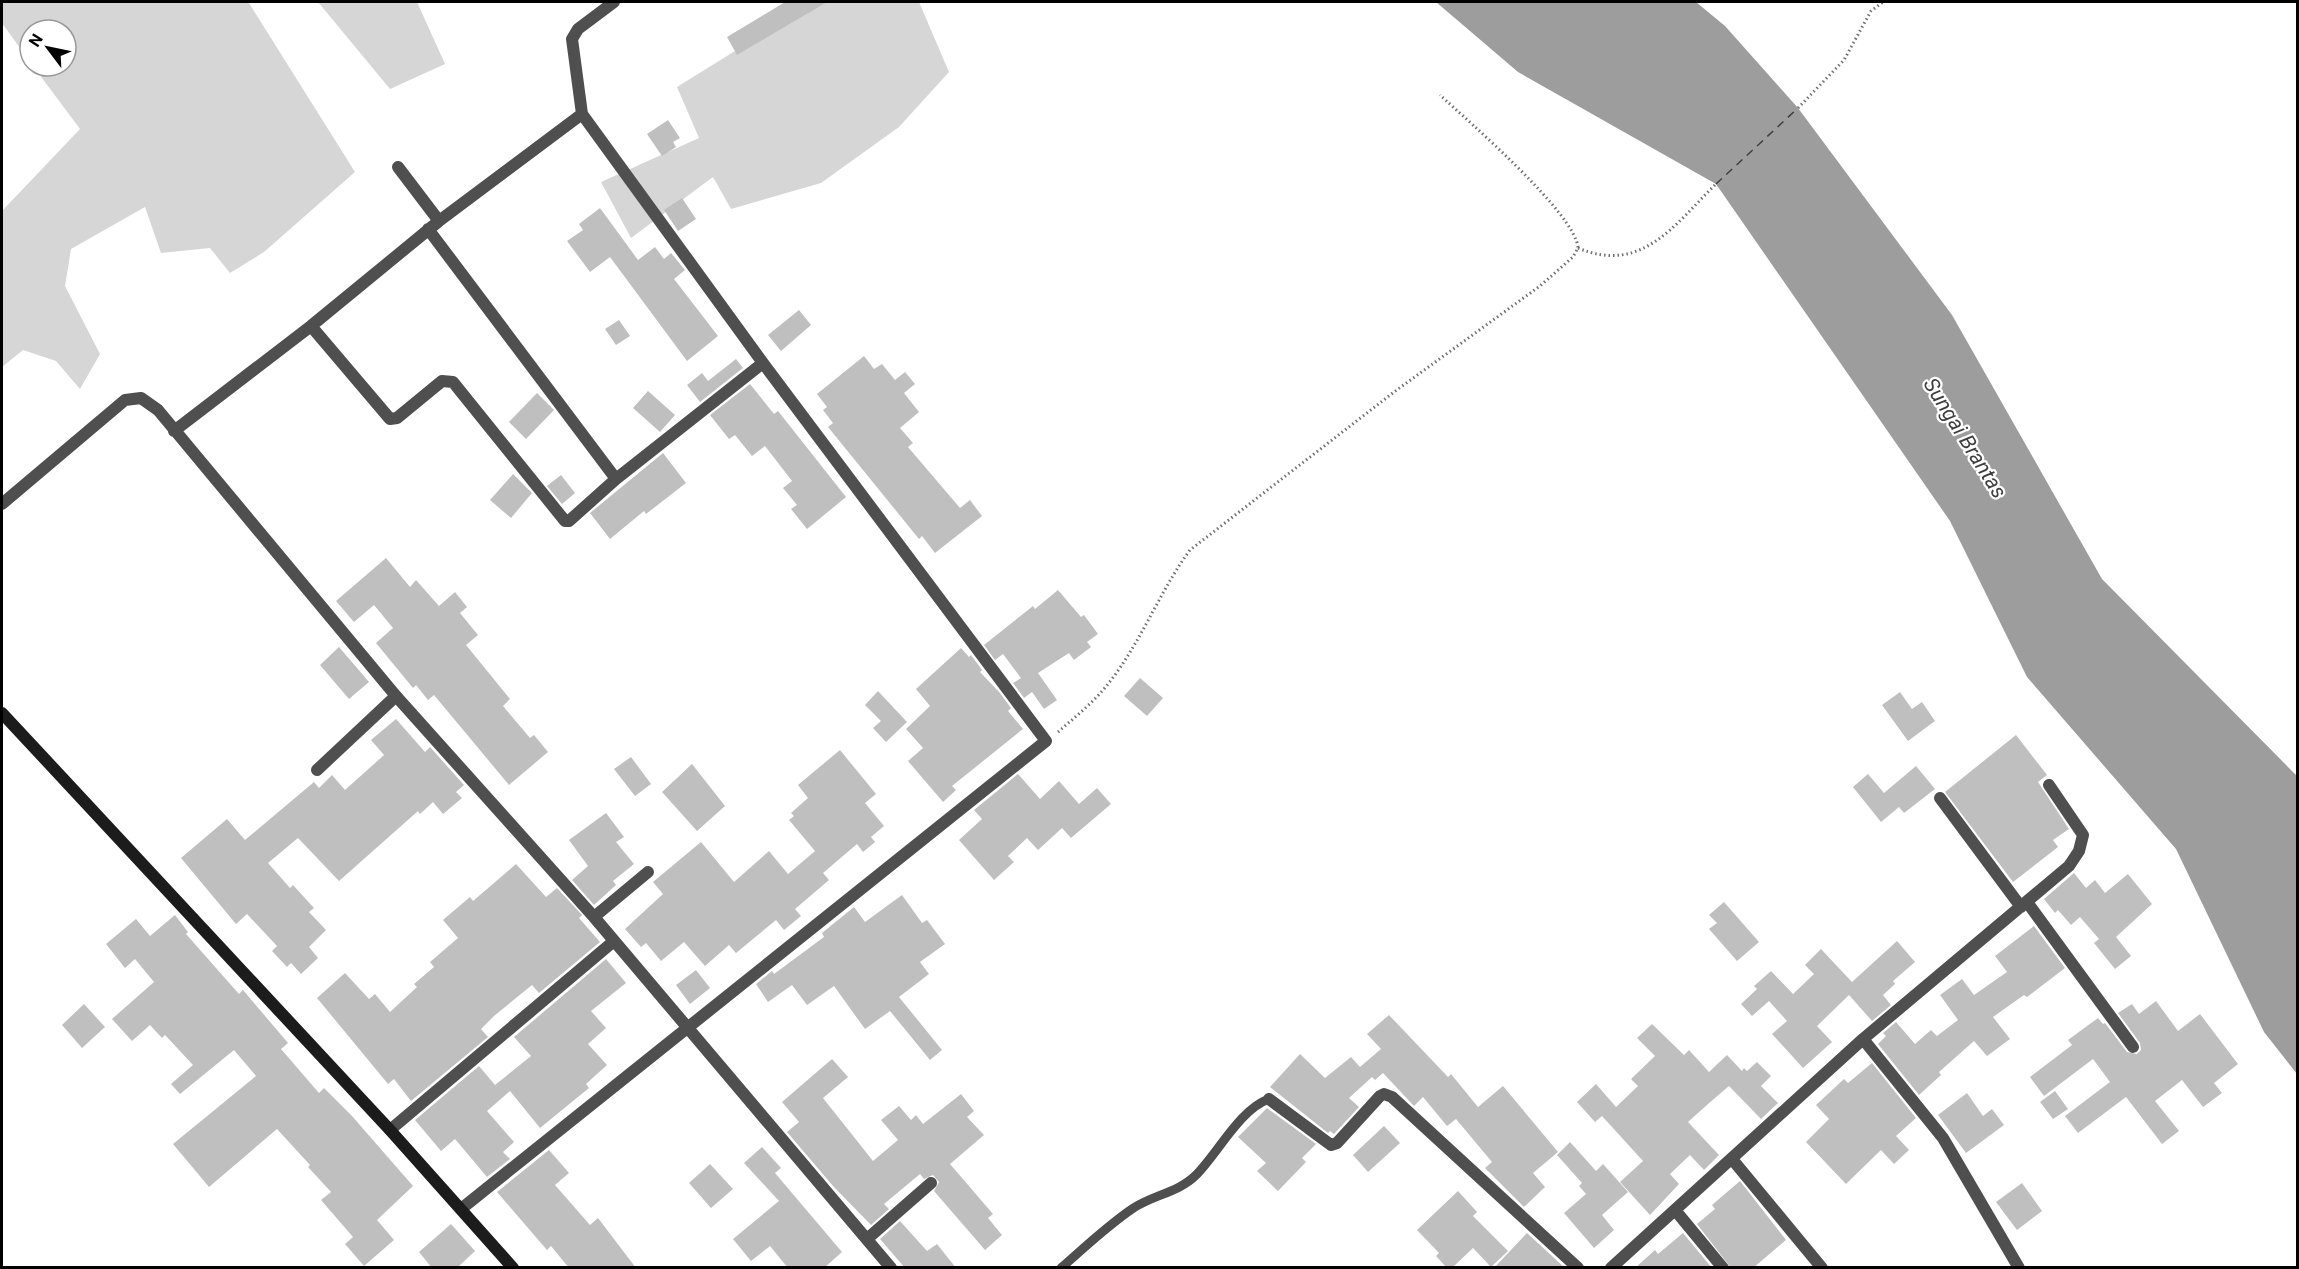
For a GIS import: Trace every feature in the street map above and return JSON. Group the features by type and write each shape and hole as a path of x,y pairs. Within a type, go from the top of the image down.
{"main road":[{"path":"2,713 390,1131 513,1268"}],"street":[{"path":"461,1209 1046,741 763,363 582,114 572,39 578,29 614,2"},
{"path":"174,431 311,326 428,229 582,114"},
{"path":"398,167 439,221"},
{"path":"428,229 616,479"},
{"path":"311,326 390,419 397,418 442,381 453,382 565,521 569,521 616,479 763,363"},
{"path":"2,504 125,400 141,398 158,410 396,696 594,916 891,1268"},
{"path":"317,771 396,696"},
{"path":"1611,1268 1863,1039 2069,866 2082,843 2081,829 2049,785"},
{"path":"1940,798 2133,1047"},
{"path":"594,916 648,872"},
{"path":"390,1131 614,941"},
{"path":"1863,1039 1943,1138 2019,1268"},
{"path":"1269,1099 1330,1145 1336,1143 1380,1096 1384,1094 1392,1097 1578,1268"},
{"path":"1732,1159 1822,1268"},
{"path":"867,1239 931,1183"},
{"path":"1675,1210 1723,1268"}],"lane":[{"path":"1061,1268 1131,1209 1178,1189 1196,1175 1259,1102 1269,1099"}],"path":[{"path":"1798,108 1844,60 1871,12 1883,2"},
{"path":"1046,741 1086,708 1109,684 1126,658 1172,574 1190,550 1394,392 1540,286 1573,257 1578,249 1573,233 1525,174 1440,95"},
{"path":"1578,249 1596,256 1623,257 1656,243 1716,184"}],"shaded area":[{"path":"2,2 251,2 249,3 355,172 264,252 230,273 210,248 161,253 145,207 71,249 65,286 100,354 80,389 56,361 23,350 2,367 2,211 80,129 42,78 78,78 78,18 18,18 18,45 2,23"},
{"path":"318,2 417,2 445,64 390,89"},
{"path":"814,2 919,2 949,72 899,127 821,183 731,209 713,177 631,238 601,182 699,138 677,87"}],"water":[{"name":"Sungai Brantas","path":"1436,2 1696,2 1725,26 1798,108 1952,315 2102,579 2297,776 2297,1074 2264,1032 2176,849 2027,677 1950,521 1716,184 1518,72"}],"building":[{"path":"785,2 827,2 737,55 727,37"},
{"path":"668,120 680,138 673,142 676,147 662,156 647,134"},
{"path":"682,198 696,219 678,231 664,210"},
{"path":"600,208 638,260 655,247 664,259 671,253 685,270 674,279 718,336 687,361 610,257 590,272 567,241 583,230 579,224"},
{"path":"799,310 811,325 781,351 768,335"},
{"path":"619,320 630,336 616,345 605,329"},
{"path":"864,356 874,369 882,364 895,380 905,372 915,384 904,393 919,412 900,428 913,443 908,447 960,508 970,500 982,516 935,553 922,536 919,539 828,427 833,423 823,410 827,407 817,394"},
{"path":"736,359 743,368 700,402 687,385 702,373 708,381"},
{"path":"750,384 774,414 778,411 846,497 807,529 791,509 797,505 783,488 792,481 765,446 752,456 735,435 729,439 710,415"},
{"path":"648,391 675,415 660,432 633,408"},
{"path":"537,393 554,410 526,439 509,422"},
{"path":"663,453 686,483 646,514 644,511 610,539 590,513"},
{"path":"513,474 532,493 511,518 490,500"},
{"path":"561,475 575,493 562,504 547,486"},
{"path":"386,558 410,587 416,580 439,606 455,592 467,607 460,613 478,635 466,645 510,699 503,706 530,738 534,735 548,752 509,785 434,695 428,700 416,685 413,688 376,643 393,628 374,605 354,622 336,601"},
{"path":"1058,590 1081,617 1084,615 1098,634 1087,642 1091,647 1074,660 1069,653 1038,673 1057,700 1044,709 1032,692 1024,698 1013,683 1021,678 1003,654 995,660 984,645 1033,606 1035,609"},
{"path":"339,647 369,682 349,699 320,665"},
{"path":"961,648 969,657 971,655 982,670 980,672 1000,693 1011,708 1008,711 1023,729 952,786 956,790 943,802 908,761 923,748 906,729 930,706 916,689"},
{"path":"1140,678 1163,698 1147,716 1124,696"},
{"path":"878,691 907,722 886,742 873,728 881,721 865,705"},
{"path":"1900,692 1912,709 1922,702 1935,721 1908,741 1882,705"},
{"path":"396,719 425,752 430,747 464,785 456,792 462,798 443,814 433,802 420,814 418,811 339,881 298,838 268,863 290,888 293,885 314,908 309,912 326,930 309,947 318,958 301,974 291,963 287,967 272,951 277,946 247,914 236,924 181,858 227,819 245,840 314,782 319,788 332,775 345,790 384,755 371,740"},
{"path":"2016,735 2047,775 2038,782 2069,829 2053,840 2058,847 2013,882 1945,792"},
{"path":"840,750 876,794 865,803 884,826 871,837 875,842 863,852 857,844 823,873 829,880 795,909 801,916 784,930 776,920 736,953 729,945 705,966 684,942 661,961 646,943 641,947 625,929 663,894 653,882 701,842 734,882 769,851 788,874 815,851 789,820 794,816 791,813 808,798 798,785"},
{"path":"631,757 651,784 635,796 614,769"},
{"path":"692,764 725,806 697,831 662,792"},
{"path":"1916,766 1935,789 1904,813 1899,807 1881,822 1853,787 1868,774 1884,793"},
{"path":"1018,774 1040,799 1059,781 1079,804 1097,788 1111,804 1071,838 1062,828 1038,850 1027,838 1008,856 1014,862 994,880 959,840 982,819 974,810"},
{"path":"606,813 624,837 616,842 634,864 613,881 616,885 594,905 572,880 588,866 569,840"},
{"path":"516,864 546,897 557,888 582,915 579,918 600,942 539,993 532,985 494,1016 481,1029 488,1037 411,1101 394,1079 388,1084 317,998 345,973 369,999 375,994 390,1012 417,987 414,984 434,967 430,962 458,938 443,920 470,897 473,901"},
{"path":"2074,873 2086,888 2095,880 2105,893 2128,874 2152,904 2116,937 2131,956 2115,969 2094,943 2099,939 2080,917 2071,925 2058,910 2055,913 2044,899"},
{"path":"902,895 922,923 927,920 945,944 920,962 929,974 899,997 942,1050 930,1060 890,1011 865,1029 834,986 807,1005 792,985 768,1002 756,984 772,971 774,974 824,937 822,933 854,907 865,922"},
{"path":"1724,902 1759,942 1737,961 1709,929 1717,923 1709,915"},
{"path":"175,915 188,932 186,934 239,994 243,990 288,1043 281,1049 319,1093 324,1088 352,1116 413,1186 377,1220 394,1240 364,1266 345,1244 353,1237 321,1200 331,1192 277,1129 209,1187 173,1144 256,1076 234,1050 180,1094 171,1084 193,1065 165,1035 162,1038 150,1025 132,1041 112,1019 154,982 135,959 125,968 106,944 136,919 150,936"},
{"path":"2034,926 2065,968 2027,997 2024,995 1993,1017 2010,1039 1987,1056 1974,1041 1939,1072 1941,1075 1919,1095 1878,1044 1886,1036 1883,1033 1896,1022 1915,1044 1931,1030 1937,1036 1958,1020 1940,995 1962,979 1974,995 2007,972 1995,956"},
{"path":"1897,941 1915,962 1893,981 1895,984 1883,995 1891,1005 1872,1021 1849,995 1817,1026 1832,1042 1803,1068 1772,1034 1787,1021 1769,1001 1752,1016 1741,1004 1757,989 1754,986 1771,971 1793,994 1814,974 1805,965 1821,949 1852,982"},
{"path":"606,959 626,983 591,1011 606,1028 588,1044 607,1065 586,1084 589,1088 540,1128 510,1091 487,1111 514,1142 503,1152 510,1159 487,1177 455,1139 441,1151 415,1120 479,1066 495,1085 531,1056 514,1037"},
{"path":"696,970 710,988 690,1004 676,985"},
{"path":"2156,1001 2178,1031 2200,1014 2238,1064 2214,1083 2222,1093 2203,1107 2182,1080 2155,1101 2179,1131 2162,1144 2126,1097 2078,1133 2065,1116 2110,1082 2093,1059 2044,1096 2030,1077 2072,1045 2068,1040 2098,1018 2103,1024 2105,1023 2127,1052 2137,1054 2141,1050 2140,1043 2118,1013 2132,1004 2139,1014"},
{"path":"84,1004 105,1027 82,1048 62,1025"},
{"path":"1389,1015 1448,1077 1451,1074 1478,1107 1503,1086 1558,1152 1533,1173 1545,1187 1524,1207 1485,1168 1492,1162 1456,1119 1447,1126 1423,1097 1414,1106 1383,1073 1375,1080 1372,1077 1349,1098 1359,1107 1334,1134 1330,1131 1328,1133 1270,1087 1300,1054 1325,1078 1351,1057 1360,1067 1381,1049 1367,1034"},
{"path":"1652,1024 1684,1055 1689,1050 1709,1072 1727,1055 1742,1071 1744,1068 1747,1071 1757,1062 1771,1076 1761,1086 1778,1103 1761,1119 1729,1086 1708,1104 1688,1122 1719,1155 1704,1170 1690,1155 1670,1174 1679,1184 1650,1215 1620,1182 1643,1161 1602,1116 1595,1122 1577,1102 1596,1084 1616,1107 1638,1086 1631,1079 1655,1056 1637,1038"},
{"path":"832,1059 848,1077 823,1098 873,1161 898,1140 881,1120 899,1106 911,1120 916,1115 923,1124 961,1094 974,1111 967,1117 984,1135 950,1164 993,1214 988,1218 1002,1235 985,1250 934,1191 939,1182 933,1175 924,1179 920,1174 884,1204 889,1209 871,1225 833,1186 787,1132 799,1122 782,1102"},
{"path":"1872,1063 1916,1118 1896,1136 1909,1150 1894,1164 1881,1150 1846,1184 1806,1142 1829,1119 1816,1105 1844,1079 1848,1083"},
{"path":"2055,1091 2068,1109 2053,1119 2040,1102"},
{"path":"1967,1093 1983,1116 1992,1109 2004,1125 1966,1153 1938,1115"},
{"path":"1267,1108 1316,1144 1302,1158 1306,1162 1278,1191 1257,1171 1266,1163 1238,1137"},
{"path":"1384,1126 1400,1143 1368,1172 1353,1155"},
{"path":"1570,1142 1596,1171 1603,1164 1628,1192 1602,1215 1614,1230 1594,1248 1564,1213 1586,1194 1579,1186 1582,1183 1557,1155"},
{"path":"762,1147 781,1168 775,1173 842,1252 824,1268 788,1268 770,1246 751,1261 733,1239 779,1201 744,1163"},
{"path":"549,1150 569,1173 555,1185 590,1225 598,1218 636,1268 569,1268 551,1246 547,1250 497,1192"},
{"path":"710,1164 733,1189 711,1208 689,1183"},
{"path":"1740,1181 1786,1240 1753,1268 1731,1268 1697,1224 1715,1209 1712,1205"},
{"path":"2022,1183 2042,1211 2017,1230 1996,1202"},
{"path":"1458,1191 1477,1212 1473,1216 1508,1251 1491,1267 1473,1248 1452,1268 1447,1268 1436,1256 1439,1253 1417,1230"},
{"path":"900,1221 927,1251 937,1244 956,1268 905,1268 880,1239"},
{"path":"451,1224 475,1251 457,1268 432,1268 419,1252"},
{"path":"1527,1233 1565,1268 1494,1268"},
{"path":"1683,1233 1712,1268 1635,1268 1655,1250 1658,1254"}],"ferry route":[{"path":"1716,184 1798,108"}]}
